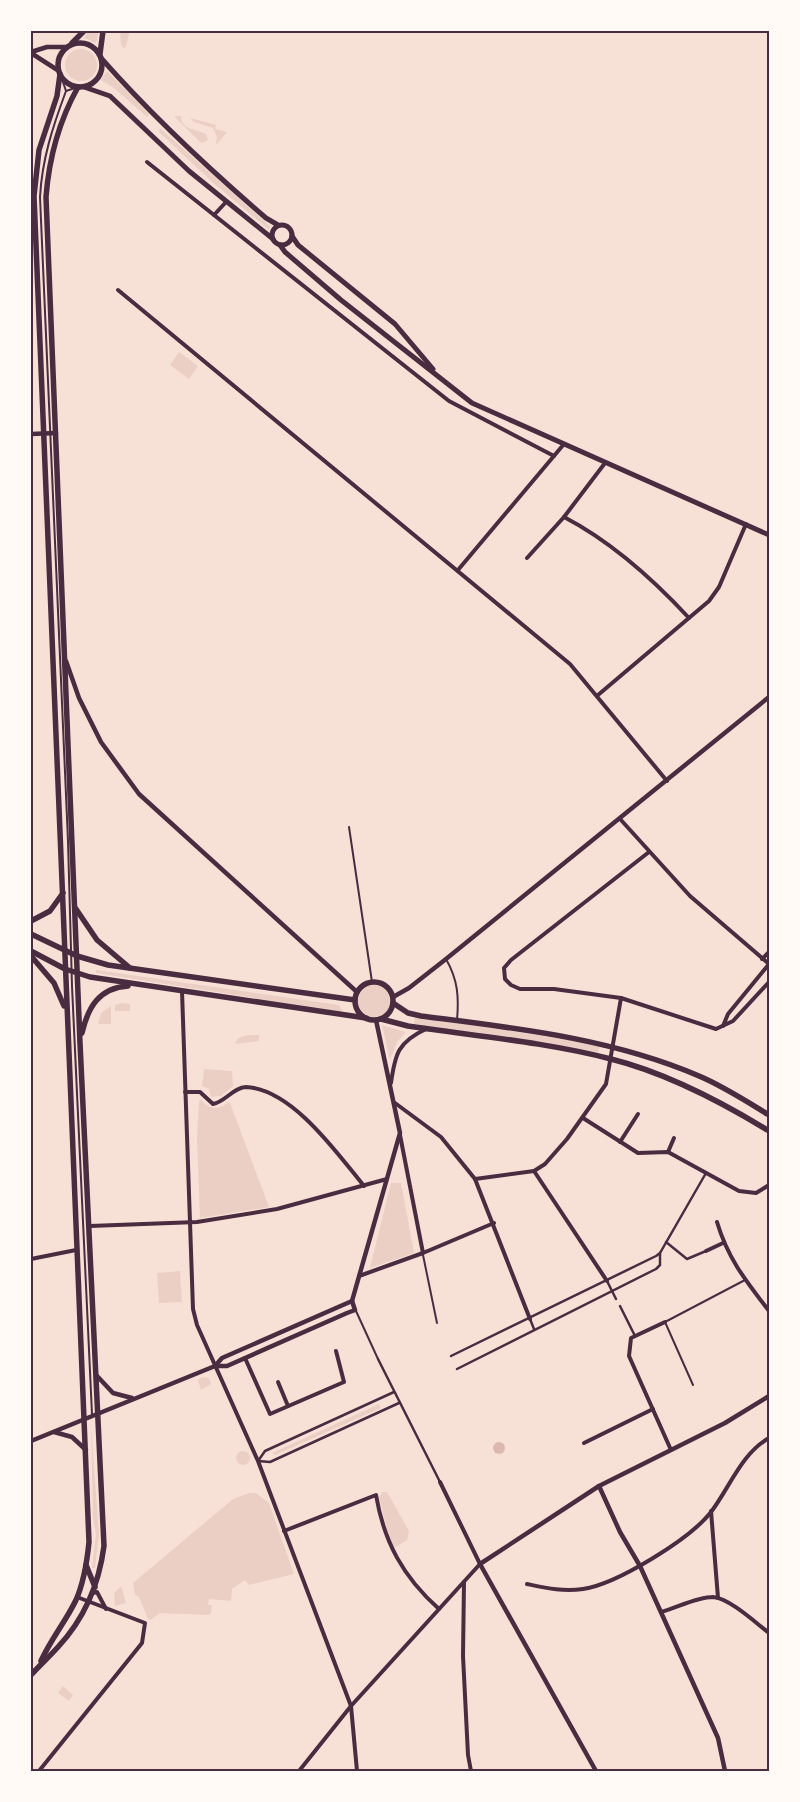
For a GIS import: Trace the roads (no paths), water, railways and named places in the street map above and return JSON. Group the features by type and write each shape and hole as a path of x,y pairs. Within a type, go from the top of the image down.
{"main road":[{"path":"40,1664 50,1641 77,1597 86,1565 89,1542 86,1419 76,1250 66,1011 68,970 64,950 42,434 35,180 39,150 56,96 59,73 58,62 68,46 84,31"},
{"path":"31,1675 63,1641 89,1602 95,1590 104,1546 98,1377 78,974 74,955 76,909 66,662 52,434 46,197 51,159 66,109 81,87 99,77 102,65 100,56 103,31"},
{"path":"68,46 87,43 127,87 200,161 266,218 278,225 288,227 298,245 395,324 442,379"},
{"path":"59,73 67,83 110,96 158,142 226,202 280,245 285,252 341,300 472,403 769,535"},
{"path":"273,239 273,230 278,225"},
{"path":"280,245 287,244 292,236"},
{"path":"31,922 50,911 63,893"},
{"path":"76,909 97,940 132,969"},
{"path":"31,934 74,955 132,969 355,1000"},
{"path":"31,950 78,974 139,985 378,1019 426,1029 612,1059 670,1079 708,1097 769,1131"},
{"path":"31,956 54,983 66,1011"},
{"path":"366,1018 358,1011 355,1000 357,992 364,985 372,982 387,987 393,1000 408,1013 613,1046 699,1076 769,1115"},
{"path":"80,1043 88,1011 98,997 109,990 139,985"},
{"path":"378,1019 389,1012 393,1000"},
{"path":"86,1565 95,1590"}],"street":[{"path":"31,52 47,47 68,46"},
{"path":"31,52 59,73"},
{"path":"147,162 448,401 554,456"},
{"path":"214,215 226,202"},
{"path":"118,290 570,664 667,781"},
{"path":"31,434 52,434"},
{"path":"458,570 564,444"},
{"path":"527,558 564,517 605,463"},
{"path":"564,517 596,534 660,586 689,618"},
{"path":"598,696 709,601 719,587 746,524"},
{"path":"66,662 79,698 100,742 140,794 357,992"},
{"path":"393,1000 621,820 769,697"},
{"path":"621,820 690,896 762,960 769,964 728,1014 723,1026"},
{"path":"649,852 512,960 504,968 505,979 511,986 520,989 554,989 621,998 711,1028 733,1022 769,982"},
{"path":"762,960 769,952"},
{"path":"182,991 193,1309 197,1325 258,1461 351,1706 357,1771"},
{"path":"475,1179 534,1172 545,1164 583,1118 606,1084 612,1059 621,998"},
{"path":"378,1019 423,1253"},
{"path":"390,1083 393,1065 399,1049 411,1036 426,1029"},
{"path":"185,1092 200,1092 213,1104 220,1103 236,1090 246,1087 277,1098 294,1108 318,1131 364,1186"},
{"path":"395,1103 441,1137 475,1179 494,1223 520,1298 534,1329"},
{"path":"620,1142 638,1114"},
{"path":"583,1118 638,1153 668,1152 746,1193 756,1193 769,1185"},
{"path":"31,1441 215,1366 227,1366 355,1310 352,1301 400,1133"},
{"path":"668,1152 674,1138"},
{"path":"534,1172 607,1282 616,1299"},
{"path":"457,1369 659,1267 660,1253 706,1172"},
{"path":"90,1226 189,1223 276,1209 387,1179"},
{"path":"717,1222 723,1243 735,1268 769,1311"},
{"path":"359,1276 423,1253 494,1223"},
{"path":"666,1242 687,1259 723,1243"},
{"path":"31,1259 76,1250"},
{"path":"451,1356 607,1282 660,1253"},
{"path":"215,1366 222,1358 352,1301"},
{"path":"620,1306 633,1337 628,1356 671,1450"},
{"path":"633,1337 665,1322"},
{"path":"245,1358 270,1414 344,1382 336,1351"},
{"path":"378,1359 480,1564 596,1771"},
{"path":"98,1377 113,1393 133,1398"},
{"path":"278,1382 288,1406"},
{"path":"258,1461 265,1451 394,1392"},
{"path":"299,1771 351,1706 480,1564 599,1486 725,1422 769,1396"},
{"path":"258,1461 270,1462 399,1403"},
{"path":"584,1443 653,1409"},
{"path":"53,1432 72,1437 86,1450"},
{"path":"527,1584 552,1590 584,1589 640,1566 667,1550 712,1512 750,1452 769,1438"},
{"path":"599,1486 620,1532 640,1566 718,1738 725,1771"},
{"path":"284,1531 376,1495 380,1521 402,1570 419,1591 439,1608"},
{"path":"712,1512 718,1598"},
{"path":"464,1582 463,1656 468,1755 472,1771"},
{"path":"95,1590 108,1610"},
{"path":"39,1771 142,1643 145,1622 108,1610 77,1597"},
{"path":"661,1612 706,1598 718,1598 730,1604 769,1633"}],"lane":[{"path":"59,73 66,91 50,132 40,188 74,955 68,970 92,1416"},
{"path":"66,91 81,87"},
{"path":"349,827 372,982"},
{"path":"446,960 453,972 458,992 457,1020"},
{"path":"423,1253 437,1323"},
{"path":"692,1385 665,1322 745,1280"},
{"path":"355,1310 378,1359"}]}
